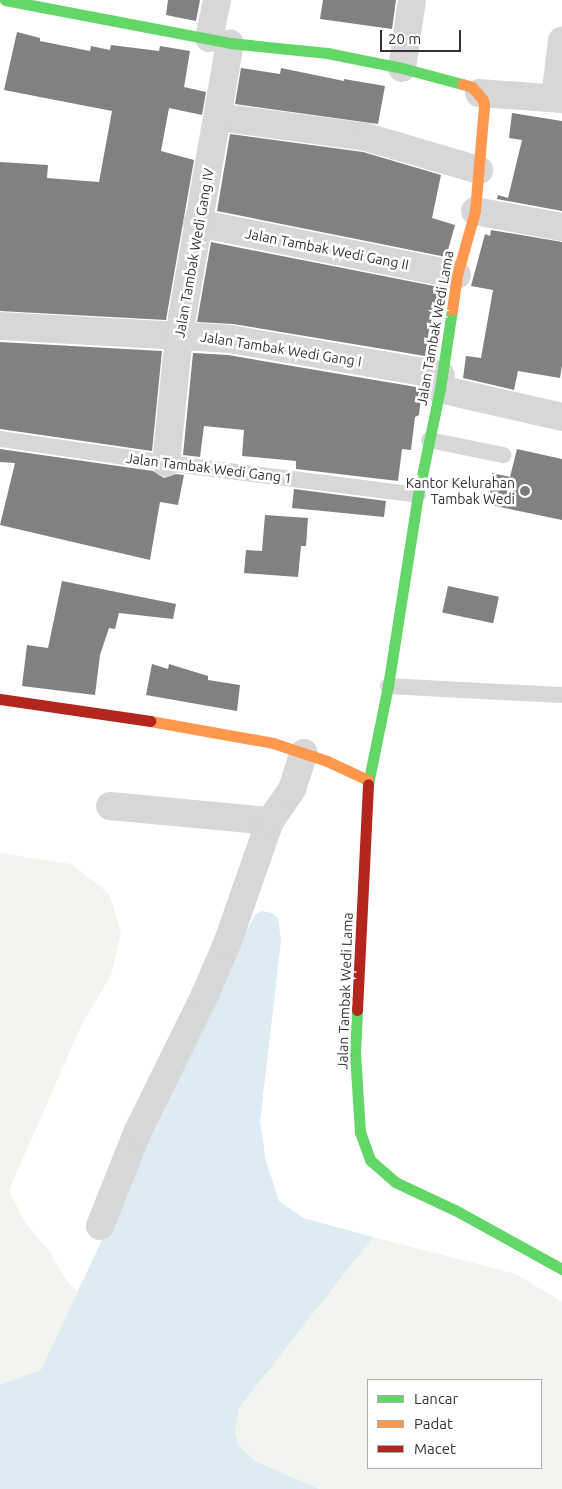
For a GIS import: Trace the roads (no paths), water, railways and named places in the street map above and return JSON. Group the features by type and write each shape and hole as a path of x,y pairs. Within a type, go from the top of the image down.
{"street":[{"path":"5,0 96,9 220,41 327,53 402,68 472,87 478,93 558,98 562,40"},
{"name":"Jalan Tambak Wedi Gang IV","path":"166,463 179,335 197,223 218,117 220,41 217,0"},
{"path":"402,68 412,0"},
{"name":"Jalan Tambak Wedi Lama","path":"478,93 484,105 475,211 457,275 440,382 418,495 388,686 368,780 355,1053 360,1132 370,1160 395,1182 456,1210 562,1269"},
{"path":"218,117 366,137 479,170"},
{"path":"475,211 562,227"},
{"name":"Jalan Tambak Wedi Gang II","path":"197,223 457,275"},
{"name":"Jalan Tambak Wedi Gang I","path":"0,326 230,339 440,382 562,417"},
{"path":"0,699 124,717 273,743 304,753 368,780"},
{"path":"100,1226 137,1133 206,995 270,821 292,789 304,753"},
{"path":"110,806 270,821"}],"lane":[{"name":"Jalan Tambak Wedi Gang 1","path":"0,438 166,463 418,495"},
{"path":"429,440 503,455"},
{"path":"388,686 562,695"}],"place":[{"name":"Kantor Kelurahan Tambak Wedi","path":"525,491"}]}
